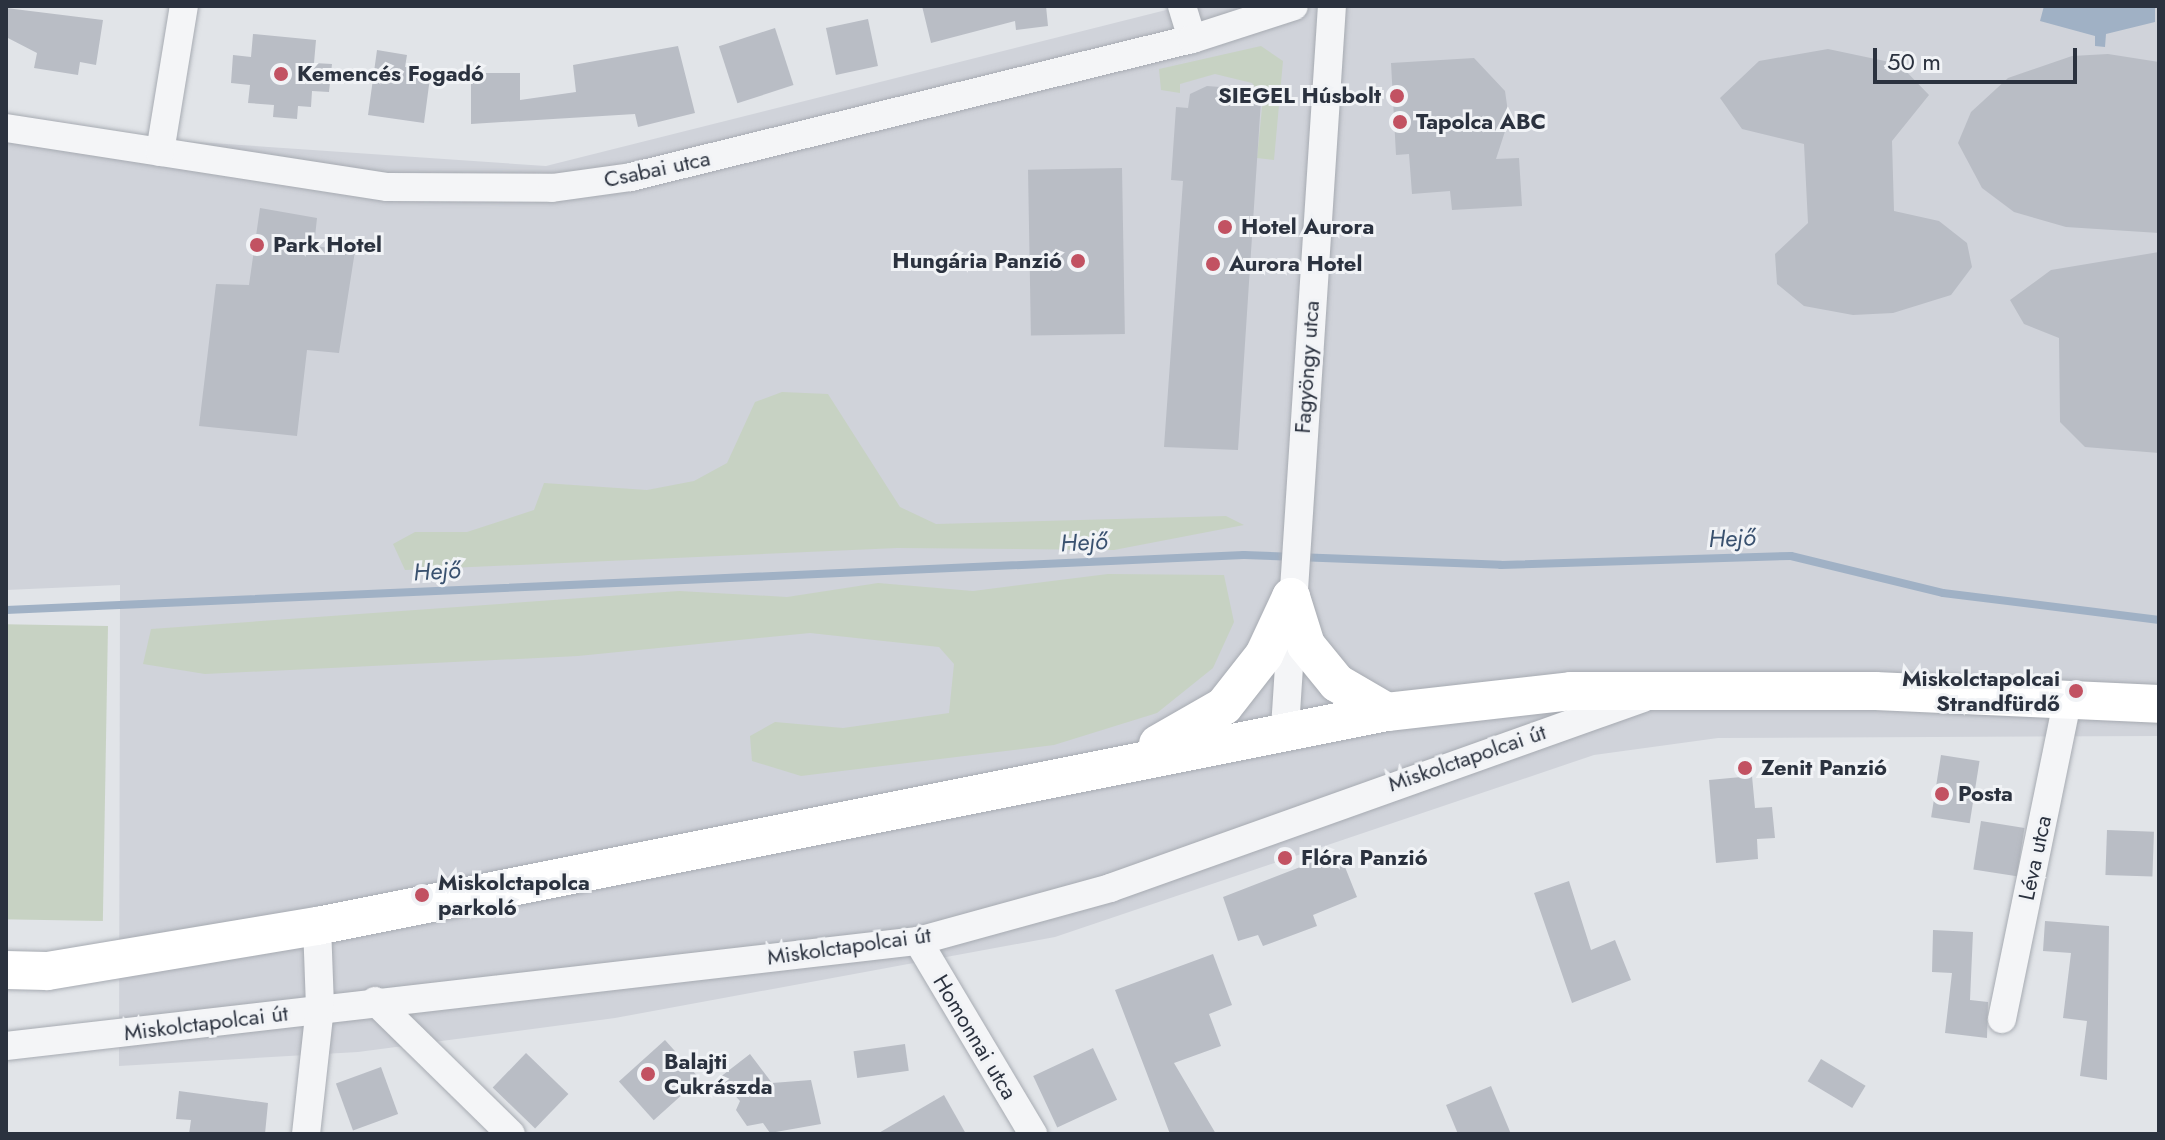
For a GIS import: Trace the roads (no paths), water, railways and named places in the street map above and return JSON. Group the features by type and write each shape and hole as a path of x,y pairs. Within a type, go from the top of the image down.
{"street":[{"path":"160,152 184,6"},
{"path":"1182,6 1192,39"},
{"name":"Csabai utca","path":"6,128 387,187 552,188 631,177 1192,39 1294,6"},
{"name":"Fagyöngy utca","path":"1285,728 1291,597 1332,6"},
{"path":"1291,597 1306,645 1337,683 1387,712"},
{"path":"1107,767 1224,706 1264,655 1291,597"},
{"name":"Miskolctapolcai út","path":"6,970 47,971 317,926 1107,767 1285,728 1387,712 1571,691 2068,698 2159,704"},
{"name":"Miskolctapolcai út","path":"6,1046 320,1007 918,941 1110,888 1657,693"},
{"name":"Léva utca","path":"2002,1019 2068,698"},
{"path":"306,1134 320,1007 317,926"},
{"name":"Homonnai utca","path":"918,941 1033,1134"},
{"path":"375,1001 511,1134"}],"water":[{"path":"2044,6 2155,6 2155,22 2106,34 2105,47 2095,46 2095,36 2040,21"}],"waterway":[{"name":"Hejő","path":"6,610 1244,555 1501,565 1791,556 1943,593 2159,620"}],"place":[{"name":"Kemencés Fogadó","path":"281,74"},
{"name":"SIEGEL Húsbolt","path":"1397,96"},
{"name":"Tapolca ABC","path":"1400,122"},
{"name":"Hotel Aurora","path":"1225,227"},
{"name":"Park Hotel","path":"257,245"},
{"name":"Hungária Panzió","path":"1078,261"},
{"name":"Aurora Hotel","path":"1213,264"},
{"name":"Miskolctapolcai Strandfürdő","path":"2076,691"},
{"name":"Zenit Panzió","path":"1745,768"},
{"name":"Posta","path":"1942,794"},
{"name":"Flóra Panzió","path":"1285,858"},
{"name":"Miskolctapolca parkoló","path":"422,895"},
{"name":"Balajti Cukrászda","path":"648,1074"}]}
